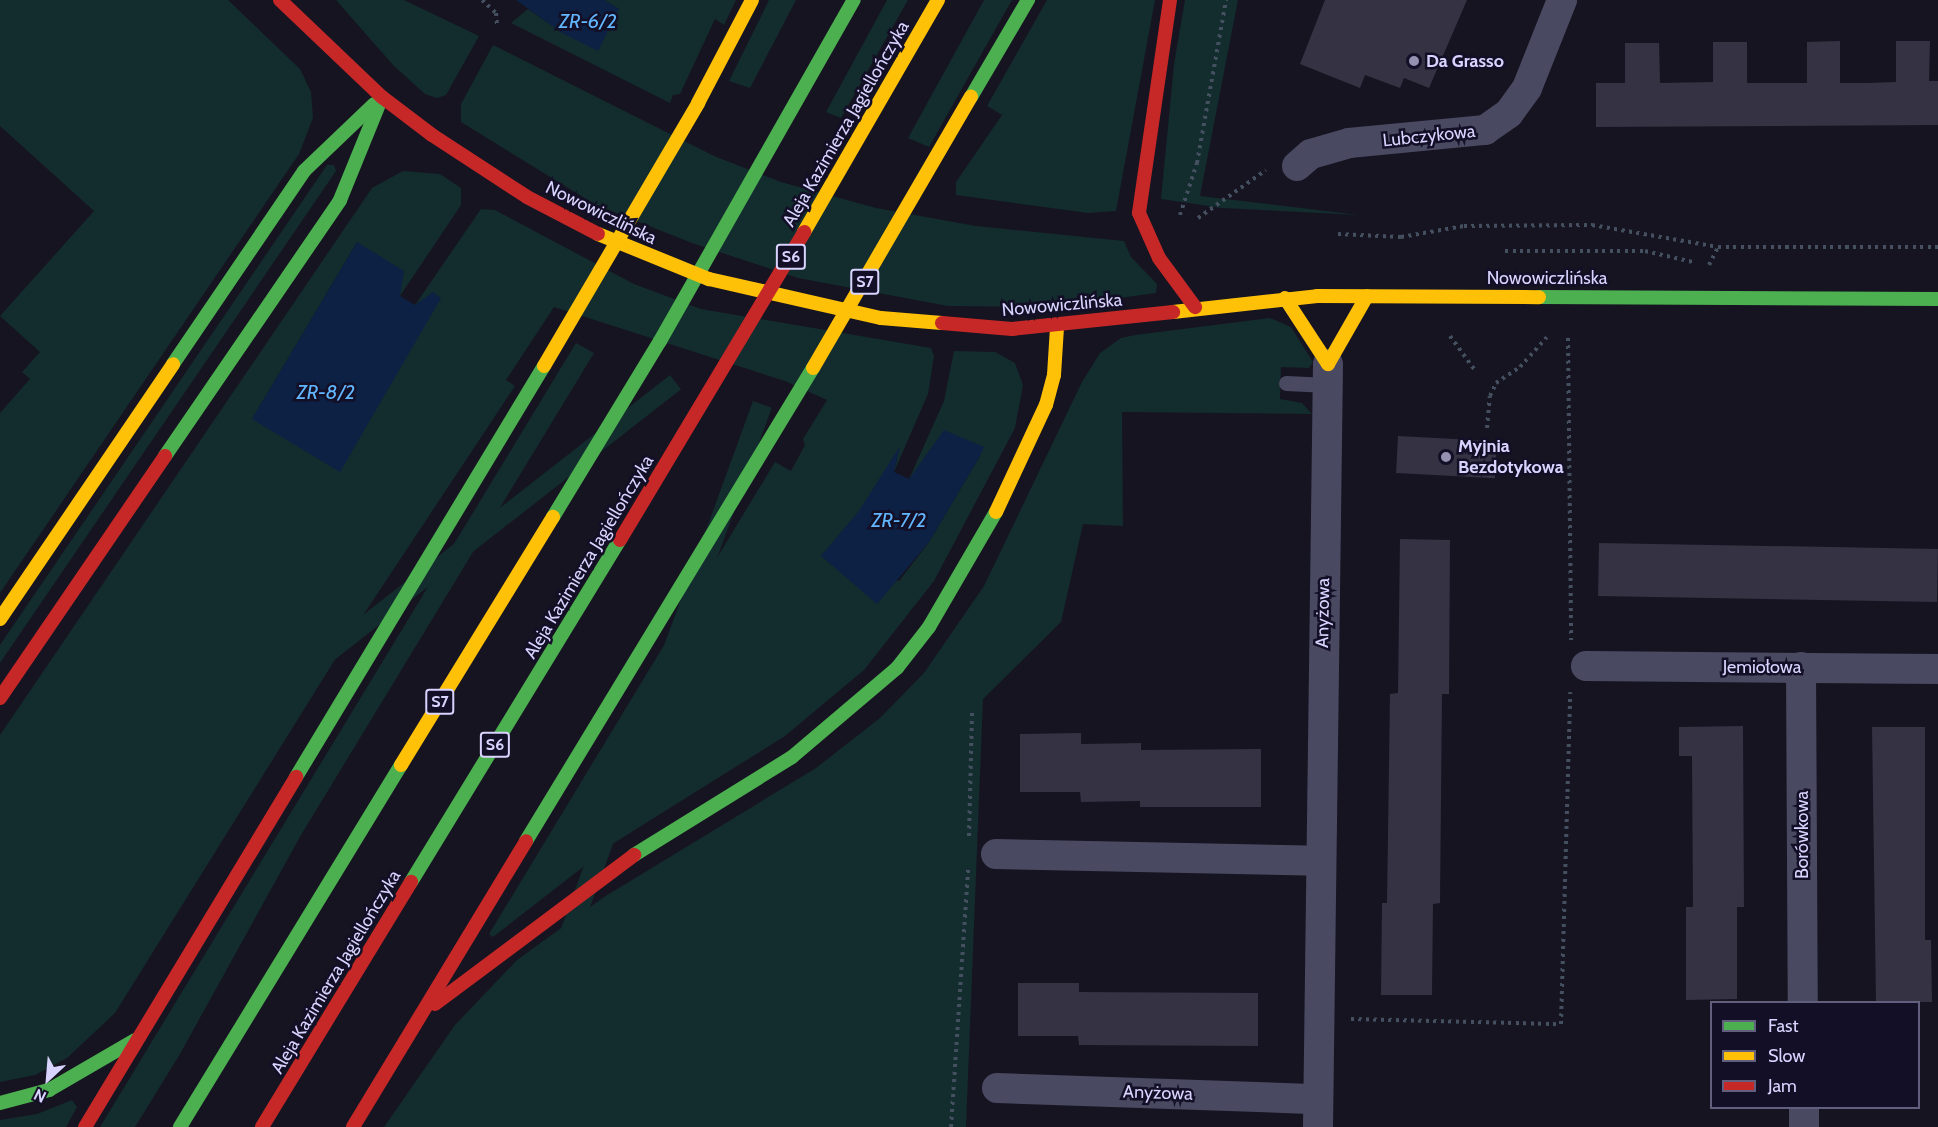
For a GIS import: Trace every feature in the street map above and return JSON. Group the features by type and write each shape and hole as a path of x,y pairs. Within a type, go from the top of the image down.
{"main road":[{"name":"Nowowiczlińska","path":"280,0 382,97 469,162 590,231 709,279 892,320 976,328 1057,327 1195,307 1284,298 1367,296 1938,299"},
{"path":"85,1127 575,314 698,103 752,0"},
{"name":"S7","path":"180,1127 660,341 784,128 854,0"},
{"name":"Aleja Kazimierza Jagiellończyka","path":"262,1127 728,363 853,152 938,0"},
{"name":"S7","path":"353,1127 928,177 1028,0"},
{"path":"1170,0 1139,213 1159,258 1195,307"},
{"name":"S7","path":"784,128 823,21"},
{"path":"0,619 304,171 382,97"},
{"path":"0,698 340,200 382,97"},
{"path":"1328,375 1367,296"},
{"path":"1284,298 1328,375"},
{"path":"416,1020 659,837 792,758 897,668 929,627 983,539 1046,405 1054,375 1057,327"},
{"path":"0,1103 49,1090 136,1039"}],"street":[{"name":"Lubczykowa","path":"1297,166 1311,154 1348,143 1485,130 1509,113 1527,88 1562,0"},
{"name":"Anyżowa","path":"997,1088 1318,1113 1318,861 1328,375"},
{"name":"Jemiołowa","path":"1576,665 1938,669"},
{"name":"Borówkowa","path":"1801,667 1803,1001"},
{"path":"978,852 1318,861"},
{"path":"1804,1109 1804,1127"}],"lane":[{"path":"1286,383 1328,375"}],"path":[{"path":"482,0 496,13 497,26"},
{"path":"1180,215 1197,163 1226,0"},
{"path":"1198,218 1268,169 1297,166"},
{"path":"1338,234 1401,237 1464,226 1592,225 1718,247 1938,247"},
{"path":"1505,251 1645,250 1709,266 1718,247"},
{"path":"1450,336 1474,369"},
{"path":"1487,428 1490,396 1496,383 1520,367 1547,337"},
{"path":"1318,1018 1561,1024 1576,665 1568,338"},
{"path":"951,1127 978,852 972,710"}],"green space":[{"path":"0,0 228,0 300,69 311,92 313,118 299,154 0,593 0,413 30,379 22,372 40,352 0,316 94,211 0,126"},
{"path":"336,0 404,0 479,36 446,95 437,98 425,94 393,65"},
{"path":"604,0 736,0 724,25 715,19 680,94 673,95 670,103 511,23 528,9 548,23 619,9"},
{"path":"769,0 796,0 750,88 729,81"},
{"path":"887,0 908,0 841,118 826,112"},
{"path":"984,0 1012,0 929,147 908,138"},
{"path":"1047,0 1155,0 1116,211 1088,213 956,195 956,182 1002,115 987,106"},
{"path":"1185,0 1238,0 1200,196 1359,215 1222,208 1161,199 1174,64"},
{"path":"493,45 714,156 781,182 876,208 976,226 1124,241 1131,257 1157,284 1156,293 1054,307 948,306 798,278 692,243 596,205 461,122 461,104"},
{"path":"327,165 334,165 336,171 0,663 0,645"},
{"path":"403,171 440,174 461,188 461,205 400,296 357,242 252,419 405,355 441,298 415,305 481,209 495,210 634,284 701,309 931,348 934,356 928,394 894,472 899,449 859,512 821,556 899,581 929,542 980,456 909,479 944,401 954,351 995,352 1015,363 1023,385 1015,428 934,581 864,670 785,736 614,843 493,937 489,934 775,462 791,471 805,445 803,439 827,400 785,381 554,307 506,380 515,386 354,629 115,1013 67,1058 35,1075 0,1082 0,735 372,188"},
{"path":"1270,318 1291,327 1313,362 1309,368 1281,367 1280,399 1302,403 1312,414 1122,412 1123,526 1083,524 1061,622 983,699 966,1127 384,1127 455,1025 517,960 604,897 816,768 880,718 924,673 984,586 1082,382 1100,353 1121,338 1135,335"},
{"path":"576,343 594,353 301,835 180,1054 135,1127 100,1127"},
{"path":"670,375 681,389 0,921 0,898"},
{"path":"753,401 772,408 510,1127 489,1127"},
{"path":"72,1100 77,1107 66,1127 0,1127 0,1120 37,1114"}],"water":[{"name":"ZR-6/2","path":"516,0 604,0 619,9 598,51 562,33"},
{"name":"ZR-8/2","path":"357,242 404,271 400,296 415,305 433,292 441,298 340,472 252,419"},
{"name":"ZR-7/2","path":"944,430 984,447 929,542 877,604 821,556 859,511 900,446 894,472 909,479"}],"building":[{"path":"1325,0 1467,0 1429,88 1404,78 1400,88 1365,75 1360,88 1300,64"},
{"path":"1840,41 1840,83 1868,83 1896,82 1896,41 1930,41 1929,81 1938,81 1938,125 1596,127 1596,83 1625,83 1625,43 1659,43 1660,83 1713,82 1713,42 1747,42 1747,83 1807,83 1807,42"},
{"name":"Myjnia Bezdotykowa","path":"1398,436 1497,441 1495,478 1396,473"},
{"path":"1400,539 1450,540 1449,694 1442,694 1440,903 1433,904 1432,995 1381,995 1382,903 1387,903 1390,694 1398,693"},
{"path":"1599,543 1938,549 1937,602 1598,596"},
{"path":"1743,726 1744,907 1737,907 1737,999 1686,1000 1686,907 1693,907 1692,756 1679,756 1679,727"},
{"path":"1872,727 1925,727 1925,940 1931,940 1932,1002 1876,1001"},
{"path":"1081,733 1081,744 1141,743 1141,750 1261,749 1261,807 1140,807 1140,801 1081,802 1080,792 1020,792 1020,734"},
{"path":"1018,983 1079,983 1079,992 1258,993 1258,1046 1079,1045 1078,1036 1018,1036"}],"traffic: fast":[{"path":"553,517 660,341 854,0"},
{"path":"971,97 1028,0"},
{"path":"165,456 340,200 382,97"},
{"path":"173,364 304,171 374,104"},
{"path":"1539,297 1938,299"},
{"path":"296,777 544,366"},
{"path":"526,841 813,368"},
{"path":"634,855 792,757 897,668 929,627 996,512"},
{"path":"411,882 620,540"},
{"path":"180,1127 401,765"},
{"path":"0,1103 49,1090 135,1040"}],"traffic: slow":[{"path":"544,366 698,103 752,0"},
{"path":"804,232 938,0"},
{"path":"813,368 971,97"},
{"path":"598,234 709,279 881,318 942,323"},
{"path":"1173,312 1317,296 1539,297"},
{"path":"1285,298 1328,364 1367,296"},
{"path":"996,512 1046,405 1054,375 1057,327"},
{"path":"0,619 173,364"},
{"path":"401,765 553,517"}],"traffic: jam":[{"path":"280,0 382,97 432,135 527,197 598,234"},
{"path":"1170,0 1139,213 1159,258 1195,307"},
{"path":"620,540 804,232"},
{"path":"942,323 1012,329 1173,312"},
{"path":"0,698 165,456"},
{"path":"85,1127 296,777"},
{"path":"353,1127 526,841"},
{"path":"435,1004 634,855"},
{"path":"262,1127 411,882"}],"place":[{"name":"Da Grasso","path":"1414,61"},
{"name":"Myjnia Bezdotykowa","path":"1446,457"}]}
